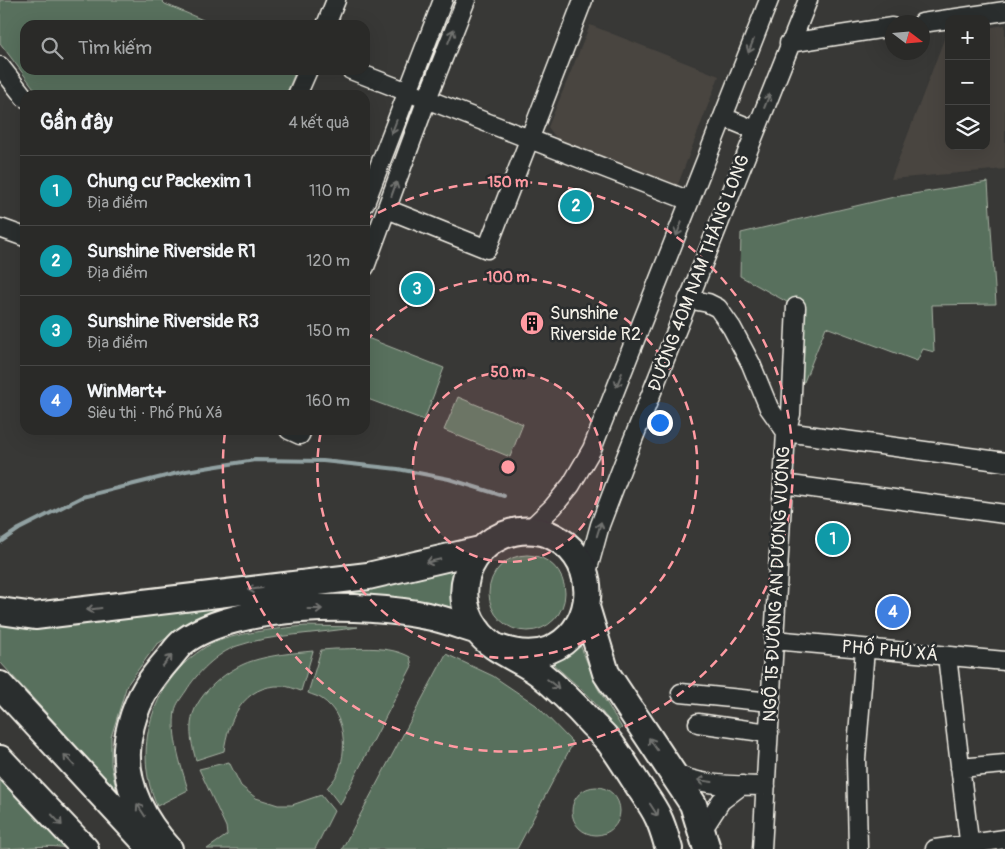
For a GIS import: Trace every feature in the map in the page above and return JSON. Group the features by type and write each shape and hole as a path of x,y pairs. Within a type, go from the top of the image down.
{"highway":[{"path":"498,648 525,654 550,650 572,633 586,607 588,591 586,576 580,562 565,544 545,533 529,530 511,532 495,538 480,550 470,564 465,581 464,599 468,616 487,641 498,648 537,671 566,695 613,746 659,818 670,849"},
{"path":"0,611 35,616 368,576 480,550"},
{"path":"586,607 606,673 692,804 704,841"},
{"path":"169,849 159,838 135,801 127,764 127,741 142,693 182,643 216,624 286,610 311,608 386,609 427,616 478,631"},
{"path":"0,685 152,849"},
{"path":"0,759 85,849"}],"street":[{"path":"328,20 336,0"},
{"path":"370,190 443,0"},
{"path":"370,254 466,0"},
{"path":"387,209 487,249 583,0"},
{"name":"ĐƯỜNG 40M NAM THĂNG LONG","path":"529,530 553,507 571,485 592,449 769,0"},
{"name":"ĐƯỜNG 40M NAM THĂNG LONG","path":"586,576 600,525 789,43 808,0"},
{"path":"978,15 1005,11"},
{"path":"930,22 945,20"},
{"path":"789,43 885,28"},
{"path":"0,66 20,92"},
{"path":"300,90 306,75"},
{"path":"364,75 690,201"},
{"path":"723,117 755,130"},
{"path":"0,228 20,236"},
{"name":"NGÕ 15 ĐƯỜNG AN DƯƠNG VƯƠNG","path":"688,299 708,303 718,308 732,328 751,364 769,408 786,432 762,849"},
{"path":"796,307 791,414 786,432 1005,462"},
{"path":"783,484 1005,514"},
{"name":"PHỐ PHÚ XÁ","path":"774,640 1005,661"},
{"path":"858,849 856,759 865,649"},
{"path":"947,656 970,846"},
{"path":"681,693 771,702"},
{"path":"698,723 769,732"},
{"path":"960,768 1005,764"},
{"path":"670,771 681,777 696,780 742,786 766,786"},
{"path":"704,841 721,801 742,786"},
{"path":"936,849 970,846 1005,839"}],"shaded area":[{"path":"590,25 719,76 677,187 557,139 548,127"},
{"path":"1005,25 1005,169 891,179 945,37 945,150 990,150 990,27"}],"green space":[{"path":"0,0 161,0 165,4 203,20 20,20 20,70 0,43"},
{"path":"24,75 294,75 288,90 35,90"},
{"path":"988,182 996,304 932,305 934,352 923,349 917,361 826,327 804,382 793,378 796,307 740,276 741,233 894,197"},
{"path":"370,339 444,368 424,420 370,400"},
{"path":"458,397 523,424 510,457 444,430"},
{"path":"520,555 534,555 548,561 559,572 565,586 562,608 554,620 534,631 520,631 506,625 495,614 489,600 489,586 495,572 506,561"},
{"path":"462,564 470,613 259,603 219,611 186,625 156,645 127,685 111,737 111,765 118,799 103,786 90,761 0,662 0,621"},
{"path":"305,626 358,627 250,642 229,649 201,671 190,684 175,711 174,731 188,790 157,806 150,785 146,763 147,741 151,720 159,700 170,681 184,664 211,644 251,633"},
{"path":"577,637 597,687 622,728 618,731 588,695 545,657"},
{"path":"384,649 410,657 412,666 340,805 327,788 337,775 340,766 343,755 343,734 336,714 330,706 320,698 308,693 321,650"},
{"path":"313,651 301,691 282,686 269,687 257,691 240,706 234,716 229,727 224,751 196,760 191,739 192,718 200,700 215,683 234,669 252,661 289,653"},
{"path":"446,654 493,676 536,705 573,743 517,849 342,849"},
{"path":"229,762 241,786 256,798 278,805 292,805 321,795 334,811 315,849 207,849 227,835 226,827 199,769"},
{"path":"0,771 71,849 44,846 0,849"},
{"path":"591,787 601,787 610,791 616,797 619,802 619,820 610,831 601,835 591,835 582,831 576,825 572,816 572,806 576,797 582,791"}],"waterway":[{"path":"0,542 19,529 82,497 186,471 255,460 323,461 398,469 449,479 504,496"}],"place":[{"name":"Sunshine Riverside R1","path":"576,206"},
{"name":"Sunshine Riverside R3","path":"417,289"},
{"name":"Sunshine Riverside R2","path":"532,323"},
{"name":"Chung cư Packexim 1","path":"833,539"},
{"name":"WinMart+","path":"893,612"}]}
